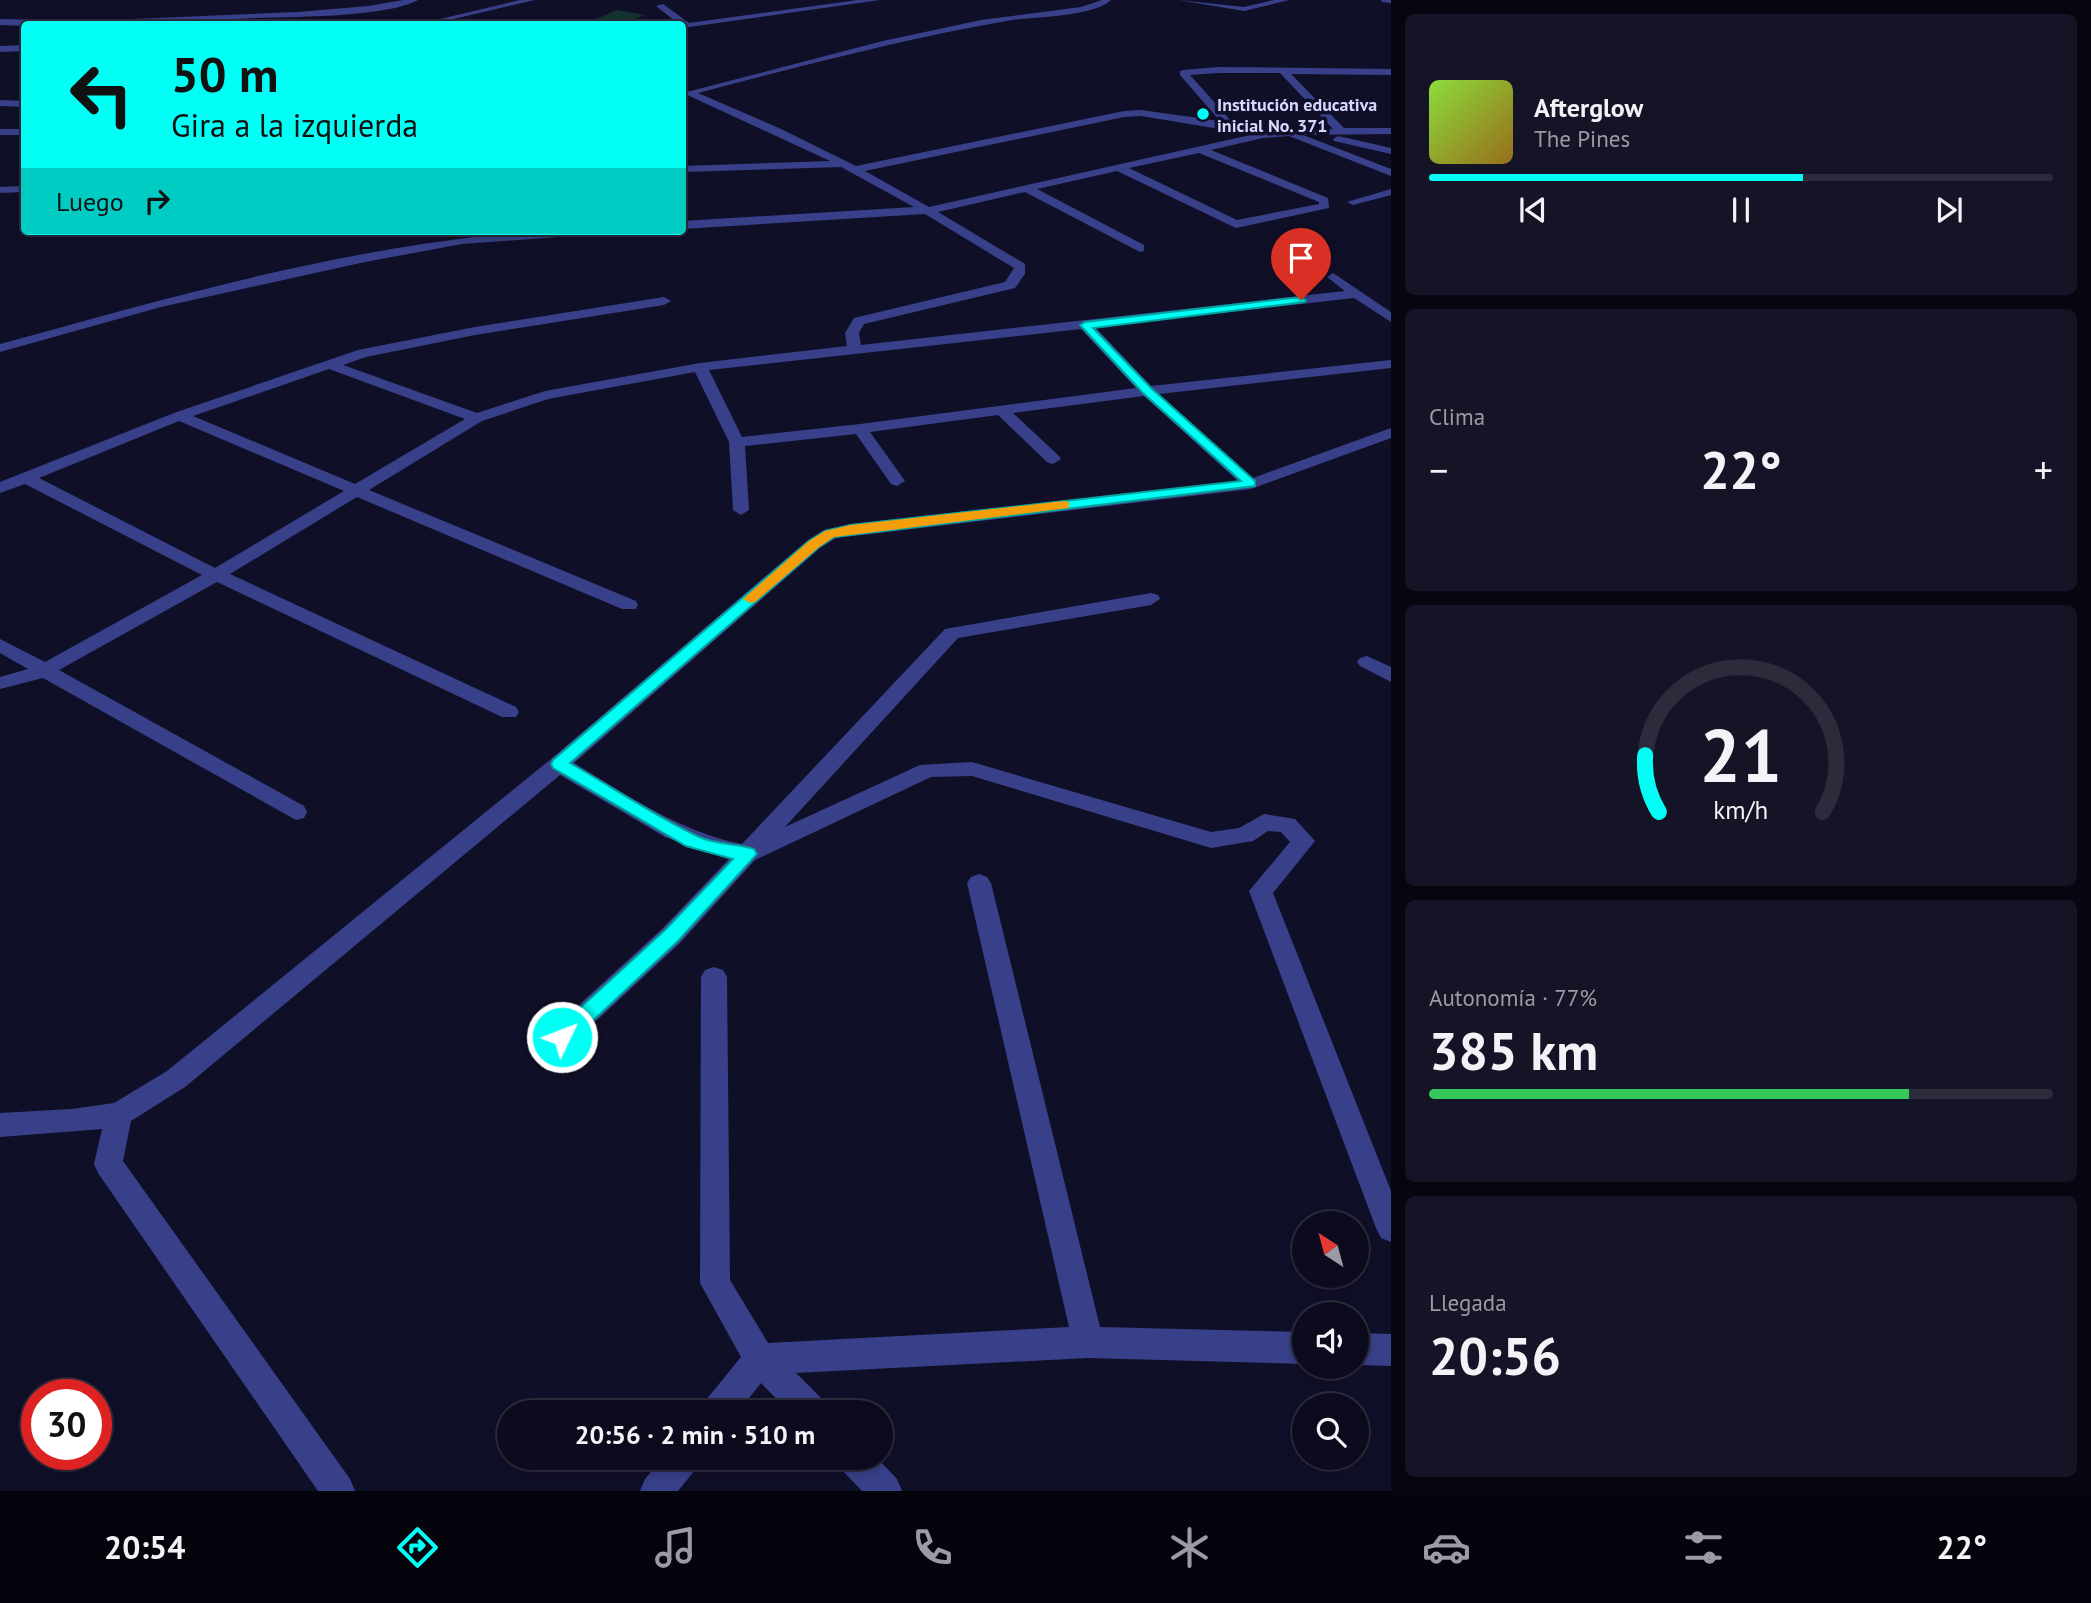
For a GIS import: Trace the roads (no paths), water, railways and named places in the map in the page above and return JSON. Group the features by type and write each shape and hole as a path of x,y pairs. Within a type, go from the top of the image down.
{"street":[{"path":"64,0 75,0"},
{"path":"198,21 365,10 414,0"},
{"path":"436,21 531,0"},
{"path":"686,25 876,0"},
{"path":"686,94 844,51 935,31 1081,9 1102,4 1107,0"},
{"path":"1182,0 1244,9 1285,0"},
{"path":"1254,0 1273,4"},
{"path":"1385,0 1391,1"},
{"path":"660,6 680,21"},
{"path":"184,21 192,9"},
{"path":"0,22 21,23"},
{"path":"0,49 21,48"},
{"path":"1249,138 1228,126 1183,73 1191,70 1391,72"},
{"path":"1282,70 1340,130"},
{"path":"1380,72 1391,81"},
{"path":"686,94 730,108 849,167 929,210 1021,267 1010,285 960,299 859,320 852,332 855,350"},
{"path":"0,103 21,104"},
{"path":"686,169 849,167 1124,114 1141,113 1287,133 1391,173"},
{"path":"686,225 929,210 1249,138 1340,130 1391,131"},
{"path":"0,132 21,132"},
{"path":"1305,132 1391,151"},
{"path":"1119,168 1236,224 1325,206 1324,200 1199,149"},
{"path":"1027,188 1140,248"},
{"path":"0,191 21,189"},
{"path":"1353,202 1391,191"},
{"path":"455,235 462,240"},
{"path":"0,348 158,304 365,258 462,240 531,235"},
{"path":"1332,277 1391,318"},
{"path":"0,683 43,671 216,575 477,418 545,396 700,367 1356,294"},
{"path":"0,488 180,416 363,353 475,331 664,301"},
{"path":"1085,325 1147,391 1251,484"},
{"path":"328,364 477,418"},
{"path":"737,442 1391,364"},
{"path":"700,367 737,442 741,510"},
{"path":"1000,409 1053,459"},
{"path":"180,416 629,605"},
{"path":"860,429 897,481"},
{"path":"0,1125 72,1121 119,1114 176,1079 559,764 804,552 830,534 851,529 1251,484 1391,433"},
{"path":"27,478 216,575 509,712"},
{"path":"544,1054 671,936 951,633 1151,599"},
{"path":"0,645 296,812"},
{"path":"1367,662 1391,676"},
{"path":"559,764 692,841 722,851 748,854 928,770 972,769 1211,840 1245,835 1264,822 1287,825 1304,841 1261,891 1391,1228"},
{"path":"979,883 1088,1342"},
{"path":"714,977 715,1283 760,1359 799,1400"},
{"path":"119,1114 108,1164 338,1491"},
{"path":"728,1400 760,1359 1088,1342 1292,1348"},
{"path":"1369,1349 1391,1350"},
{"path":"657,1491 674,1470"},
{"path":"865,1470 885,1491"}],"place":[{"name":"Institución educativa inicial No. 371","path":"1203,114"}]}
